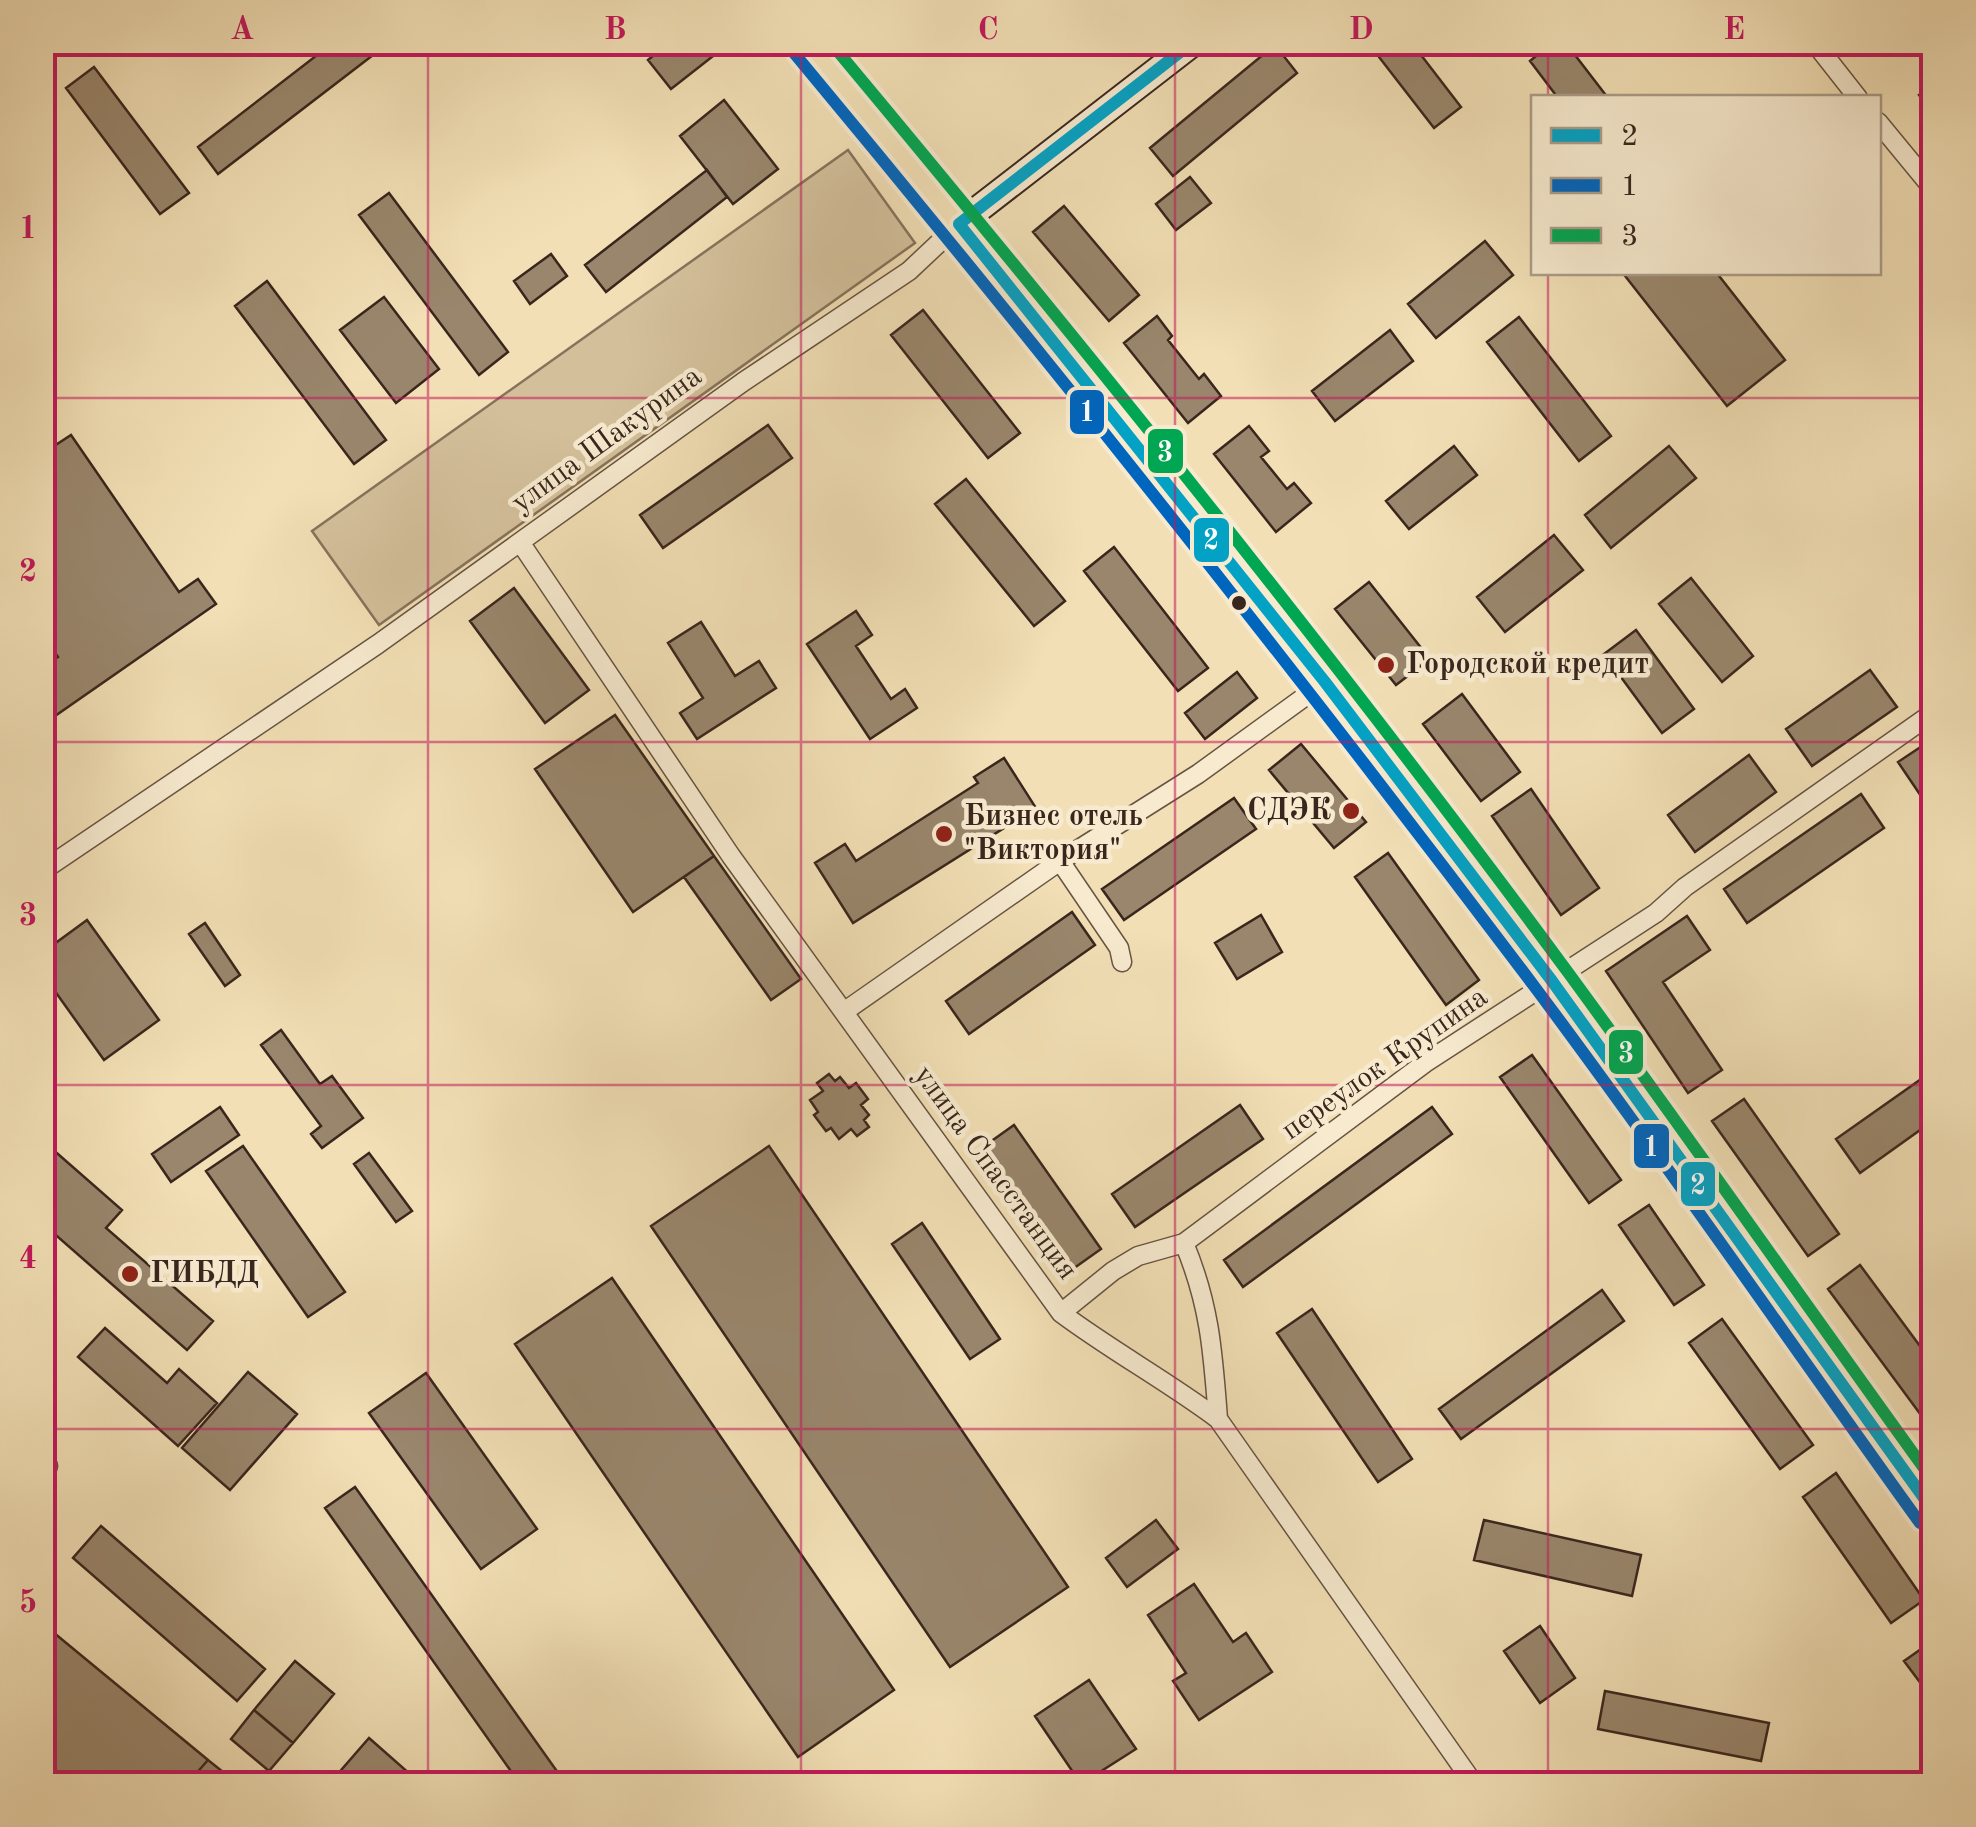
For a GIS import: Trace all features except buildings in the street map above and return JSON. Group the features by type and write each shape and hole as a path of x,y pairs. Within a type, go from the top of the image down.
{"main road":[{"path":"807,42 959,224 1326,682 1552,981 1934,1512"},
{"name":"улица Шакурина","path":"959,224 1194,42"}],"street":[{"path":"1814,42 1856,95"},
{"path":"1881,126 1934,190"},
{"name":"улица Шакурина","path":"42,871 378,644 830,320 909,271 959,224"},
{"name":"улица Спасстанция","path":"520,542 731,856 1061,1313 1218,1419 1474,1784"},
{"path":"845,1012 1060,861 1198,774 1326,682"},
{"name":"переулок Крупина","path":"1061,1313 1138,1256 1184,1244 1425,1063 1656,913 1685,887 1934,712"},
{"path":"1060,861 1119,948 1122,962"},
{"path":"1184,1244 1198,1278 1212,1332 1218,1419"}],"shaded area":[{"path":"848,150 915,243 379,625 312,531"}],"transit line":[{"name":"3","path":"830,42 1112,385 1388,734 1567,971 1934,1482"},
{"name":"2","path":"959,224 1193,42"},
{"name":"1","path":"794,53 1170,515 1444,867 1632,1119 1920,1523"},
{"name":"2","path":"959,224 1325,682 1552,981 1934,1512"}],"place":[{"name":"Городской кредит","path":"1386,665"},
{"name":"СДЭК","path":"1351,811"},
{"name":"Бизнес отель \"Виктория\"","path":"944,834"},
{"name":"ГИБДД","path":"130,1274"}]}
